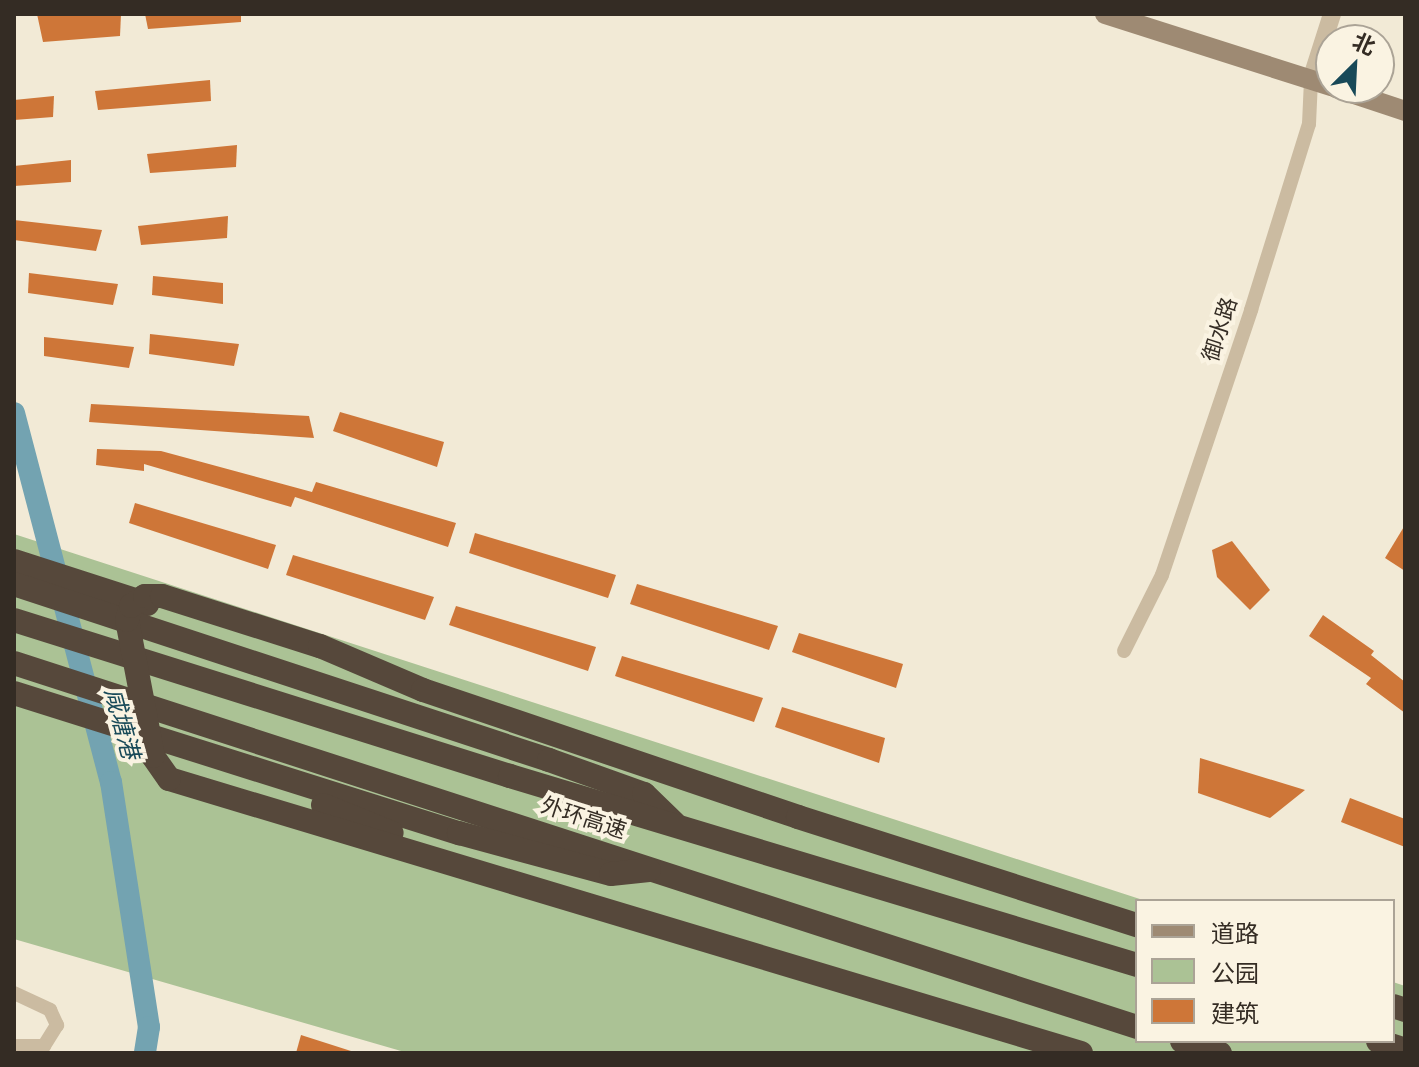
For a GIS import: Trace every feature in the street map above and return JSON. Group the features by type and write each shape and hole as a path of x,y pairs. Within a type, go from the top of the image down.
{"highway":[{"path":"14,561 326,660 364,668 810,821 1135,924"},
{"path":"14,584 411,711 644,794 679,827"},
{"path":"364,668 320,646 162,596 138,601 127,620 153,756 169,779 1081,1053"},
{"name":"外环高速","path":"14,620 679,827 1135,964"},
{"path":"326,660 411,711"},
{"name":"外环高速","path":"14,663 658,869 1135,1026"},
{"path":"14,693 261,771 611,874 658,869"},
{"path":"261,771 295,793 515,881"},
{"path":"1188,1043 1220,1053"},
{"path":"1384,1043 1405,1050"}],"main road":[{"path":"1105,14 1315,81"},
{"path":"1384,104 1405,111"}],"street":[{"name":"御水路","path":"1124,651 1162,575 1318,104"},
{"path":"14,993 50,1010 57,1025 44,1046 14,1046"}],"green space":[{"path":"14,534 1140,899 1135,899 1135,1043 1395,1043 1395,983 1405,986 1405,1053 408,1053 14,939"}],"building":[{"path":"37,14 121,14 120,36 43,42"},
{"path":"145,14 241,14 241,22 148,29"},
{"path":"210,80 211,101 98,110 95,91"},
{"path":"54,96 53,117 14,120 14,100"},
{"path":"237,145 236,167 150,173 147,154"},
{"path":"71,160 71,182 14,186 14,166"},
{"path":"228,216 227,238 141,245 138,226"},
{"path":"14,220 102,230 96,251 14,240"},
{"path":"29,273 118,284 113,305 28,293"},
{"path":"153,276 223,283 223,304 152,295"},
{"path":"150,334 239,344 234,366 149,354"},
{"path":"44,337 134,347 129,368 44,356"},
{"path":"91,404 309,416 314,438 89,422"},
{"path":"340,412 444,442 437,467 333,431"},
{"path":"97,449 161,451 312,492 316,482 456,523 448,547 295,497 291,507 144,464 144,471 96,465"},
{"path":"135,503 276,545 268,569 129,523"},
{"path":"1405,525 1405,571 1385,558"},
{"path":"475,533 616,575 608,598 469,553"},
{"path":"1232,541 1270,590 1250,610 1217,577 1212,550"},
{"path":"293,555 434,597 425,620 286,575"},
{"path":"637,584 778,626 769,650 630,604"},
{"path":"456,606 596,647 588,671 449,625"},
{"path":"1323,615 1374,651 1371,655 1405,682 1405,713 1366,684 1371,678 1309,636"},
{"path":"799,633 903,664 896,688 792,652"},
{"path":"622,656 763,698 754,722 615,676"},
{"path":"782,707 885,738 879,763 775,727"},
{"path":"1200,758 1305,790 1270,818 1198,793"},
{"path":"1350,798 1405,819 1405,847 1341,822"},
{"path":"301,1035 351,1051 296,1053"}],"waterway":[{"name":"咸塘港","path":"14,413 111,782 149,1027 145,1053"}]}
